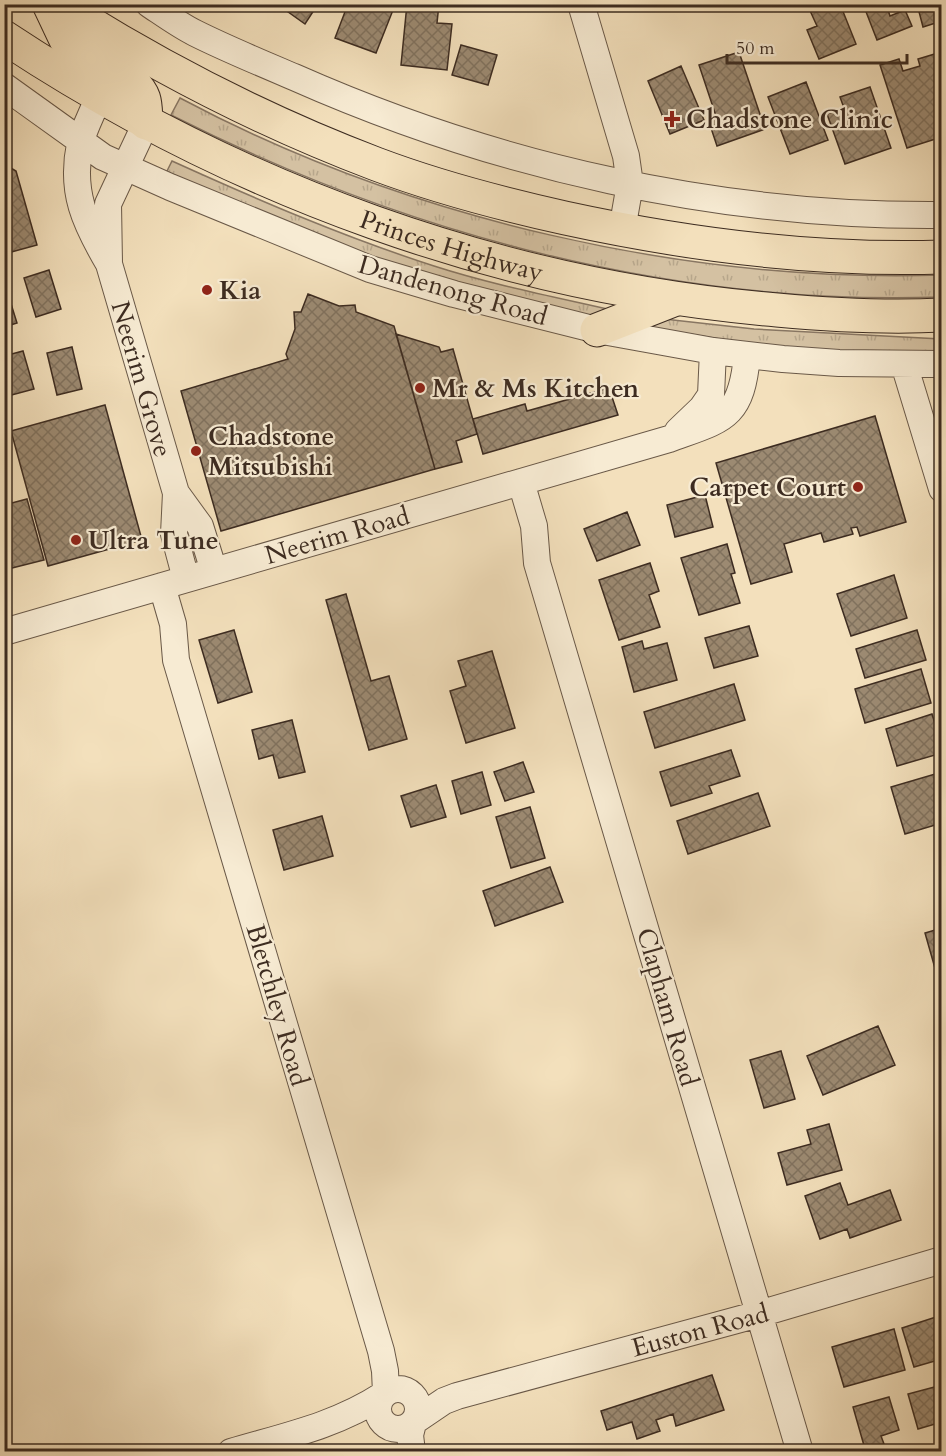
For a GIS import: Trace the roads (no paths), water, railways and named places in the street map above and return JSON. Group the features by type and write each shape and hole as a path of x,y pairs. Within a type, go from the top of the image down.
{"highway":[{"path":"49,4 66,40 132,82 140,90 144,98 146,123"},
{"path":"59,4 166,69 241,107 378,165 498,201 622,230 701,243 776,252 848,257 942,257"},
{"name":"Princes Highway","path":"4,37 146,123 241,170 307,198 399,232 479,256 562,277 676,299 813,313 942,315"},
{"path":"597,330 676,299"}],"street":[{"path":"149,4 193,33 315,86 414,127 485,149 630,184 756,206 819,211 942,215"},
{"path":"581,4 626,156 630,184 622,230"},
{"name":"Dandenong Road","path":"4,86 80,142 124,168 369,269 454,294 597,330 713,351 838,363 942,364"},
{"name":"Neerim Grove","path":"99,96 80,142 76,189 92,236 109,264 176,494 174,534 165,586"},
{"name":"Neerim Grove","path":"109,264 108,204 146,123"},
{"name":"Neerim Road","path":"669,439 702,408 711,395 713,351"},
{"name":"Neerim Road","path":"4,632 669,439 721,420 738,400 745,378 747,356"},
{"path":"904,364 942,489"},
{"name":"Clapham Road","path":"513,484 534,526 537,563 800,1452"},
{"name":"Neerim Grove","path":"176,494 200,526 214,571"},
{"name":"Bletchley Road","path":"165,586 173,624 176,660 381,1351 385,1371 396,1392"},
{"name":"Euston Road","path":"402,1425 457,1396 759,1314 942,1260"},
{"path":"231,1452 334,1422 396,1392"},
{"path":"396,1392 418,1402 418,1414 402,1425 384,1423 378,1413 378,1407 396,1392"},
{"name":"Euston Road","path":"396,1392 429,1398 457,1396"},
{"path":"334,1422 365,1419 402,1425 411,1435 410,1452"}],"place":[{"name":"Chadstone Clinic","path":"672,119"},
{"name":"Kia","path":"207,290"},
{"name":"Mr & Ms Kitchen","path":"420,388"},
{"name":"Chadstone Mitsubishi","path":"196,451"},
{"name":"Carpet Court","path":"858,487"},
{"name":"Ultra Tune","path":"76,540"}]}
